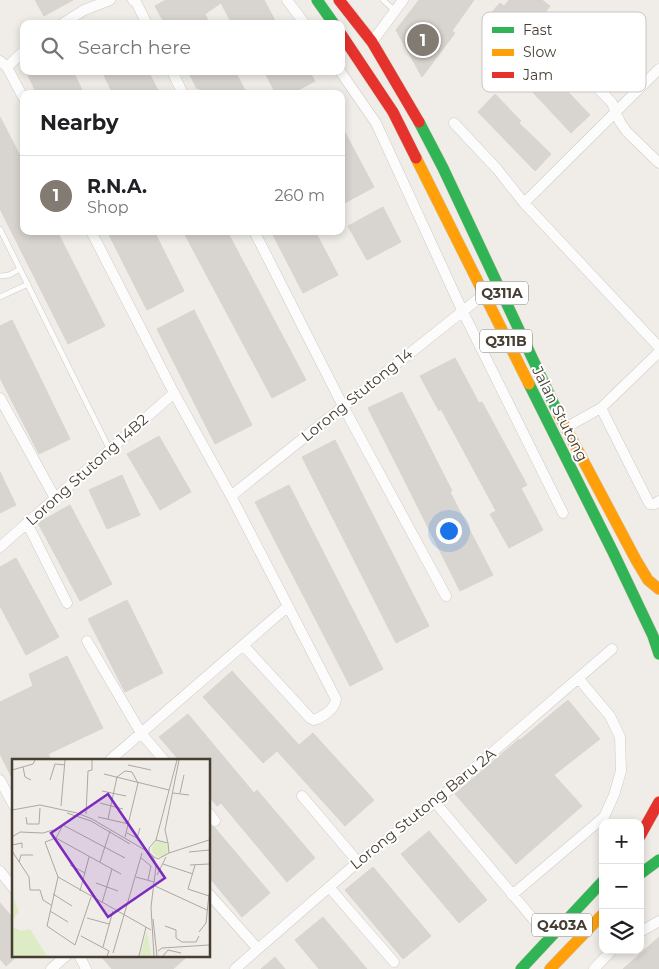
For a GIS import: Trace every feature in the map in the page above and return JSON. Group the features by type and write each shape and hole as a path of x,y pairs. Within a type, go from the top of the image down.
{"main road":[{"path":"317,0 331,20"},
{"name":"Jalan Stutong","path":"339,0 372,42 408,102 443,168 565,428 636,560 648,580 659,589"},
{"name":"Jalan Stutong","path":"345,40 393,112 613,552 653,636 659,654"},
{"path":"644,830 659,802"},
{"path":"644,871 659,860"},
{"name":"Q403A","path":"521,969 599,885"},
{"path":"550,969 599,918"}],"street":[{"path":"68,20 84,10 110,0"},
{"path":"133,0 136,2 145,20"},
{"path":"287,0 301,20"},
{"path":"372,42 403,0"},
{"path":"20,54 4,64 20,92"},
{"path":"646,82 659,69"},
{"path":"174,75 181,90"},
{"path":"343,75 376,123 462,310 563,512"},
{"path":"601,92 612,104 627,132 659,163"},
{"path":"524,203 636,92"},
{"path":"454,123 497,168 524,203 659,347"},
{"path":"93,235 174,393 231,496 287,608 336,699 334,707 319,718 314,720 310,718 244,646"},
{"path":"256,235 343,406 446,596"},
{"name":"Lorong Stutong 14","path":"231,496 483,295"},
{"path":"565,428 601,408 659,352"},
{"name":"Lorong Stutong 14B2","path":"0,547 174,393"},
{"path":"0,398 55,498"},
{"path":"601,408 648,501 650,504 656,504 659,501"},
{"path":"27,523 66,603"},
{"path":"111,759 287,608"},
{"path":"87,641 141,733 163,759"},
{"name":"Lorong Stutong Baru 2A","path":"235,969 358,862 434,802 612,649"},
{"path":"512,895 604,816 614,795 621,771 620,737 610,716 578,678"},
{"path":"0,780 12,802"},
{"path":"302,796 358,862"},
{"path":"434,802 549,938"},
{"path":"0,871 12,886"},
{"path":"329,887 394,962"},
{"path":"210,895 257,948"},
{"path":"644,930 659,921"},
{"path":"594,969 608,954"},
{"path":"51,969 67,956"},
{"path":"80,956 86,969"}],"lane":[{"path":"383,0 395,11"},
{"path":"0,231 110,450"},
{"path":"0,276 9,275 20,269"},
{"path":"0,298 28,284"}],"building":[{"path":"35,0 73,0 44,16"},
{"path":"166,0 264,0 275,20 230,20 221,3 205,14 208,20 163,20 155,6"},
{"path":"419,0 474,0 452,31 455,33 422,77 396,30"},
{"path":"509,0 542,0 550,6 546,12 492,12 500,3 504,6"},
{"path":"28,75 75,75 82,90 35,90"},
{"path":"104,75 150,75 158,90 111,90"},
{"path":"190,75 237,75 245,90 200,90 199,88 197,89"},
{"path":"266,75 311,75 315,81 298,90 274,90"},
{"path":"533,92 568,92 590,115 571,133"},
{"path":"495,94 521,121 519,123 551,154 535,171 478,112"},
{"path":"0,117 20,155 20,235 59,235 105,326 68,344 0,209"},
{"path":"345,133 374,187 345,203"},
{"path":"383,207 401,242 367,260 348,226"},
{"path":"109,235 156,235 184,291 147,310"},
{"path":"185,235 229,235 306,380 272,398"},
{"path":"273,235 317,235 338,275 303,293"},
{"path":"194,310 252,425 215,444 157,329"},
{"path":"12,320 70,439 39,454 0,378 0,326"},
{"path":"455,358 479,403 482,402 527,485 521,488 543,530 509,548 490,514 496,511 441,409 439,411 420,376"},
{"path":"402,392 452,491 450,492 493,575 460,591 368,408"},
{"path":"159,436 191,492 160,510 127,454"},
{"path":"335,440 429,626 396,643 302,457"},
{"path":"0,472 16,505 0,513"},
{"path":"122,475 140,515 107,529 89,490"},
{"path":"289,485 383,669 350,686 255,502"},
{"path":"70,505 112,584 80,601 38,523"},
{"path":"16,558 59,637 26,655 0,606 0,567"},
{"path":"127,600 163,673 125,692 88,619"},
{"path":"67,656 103,728 48,754 50,759 12,759 12,778 0,754 0,702 33,686 29,674"},
{"path":"232,671 299,745 313,733 374,800 345,826 277,751 263,763 203,697"},
{"path":"568,700 600,739 554,775 582,806 516,864 455,794"},
{"path":"188,714 254,793 257,790 315,858 287,882 221,803 217,806 210,797 210,759 178,759 159,737"},
{"path":"210,825 215,828 270,893 242,917 210,878"},
{"path":"429,831 487,900 459,923 401,854"},
{"path":"373,867 431,936 403,959 345,890"},
{"path":"0,903 12,917 12,956 14,956 14,959 6,966 0,959"},
{"path":"323,917 367,969 319,969 295,940"},
{"path":"659,937 659,969 623,969 640,954 644,954 644,950"},
{"path":"101,956 188,956 173,969 112,969"},
{"path":"275,957 285,969 261,969"}],"traffic: fast":[{"path":"317,0 331,20"},
{"path":"419,122 443,168 559,415"},
{"path":"529,384 613,552 653,636 659,654"},
{"path":"644,871 659,860"},
{"path":"521,969 599,885"}],"traffic: slow":[{"path":"416,158 529,384"},
{"path":"559,415 636,560 648,580 659,589"},
{"path":"550,969 599,918"}],"traffic: jam":[{"path":"339,0 372,42 419,122"},
{"path":"345,40 393,112 416,158"},
{"path":"644,829 659,802"}],"place":[{"name":"R.N.A.","path":"423,40"}]}
